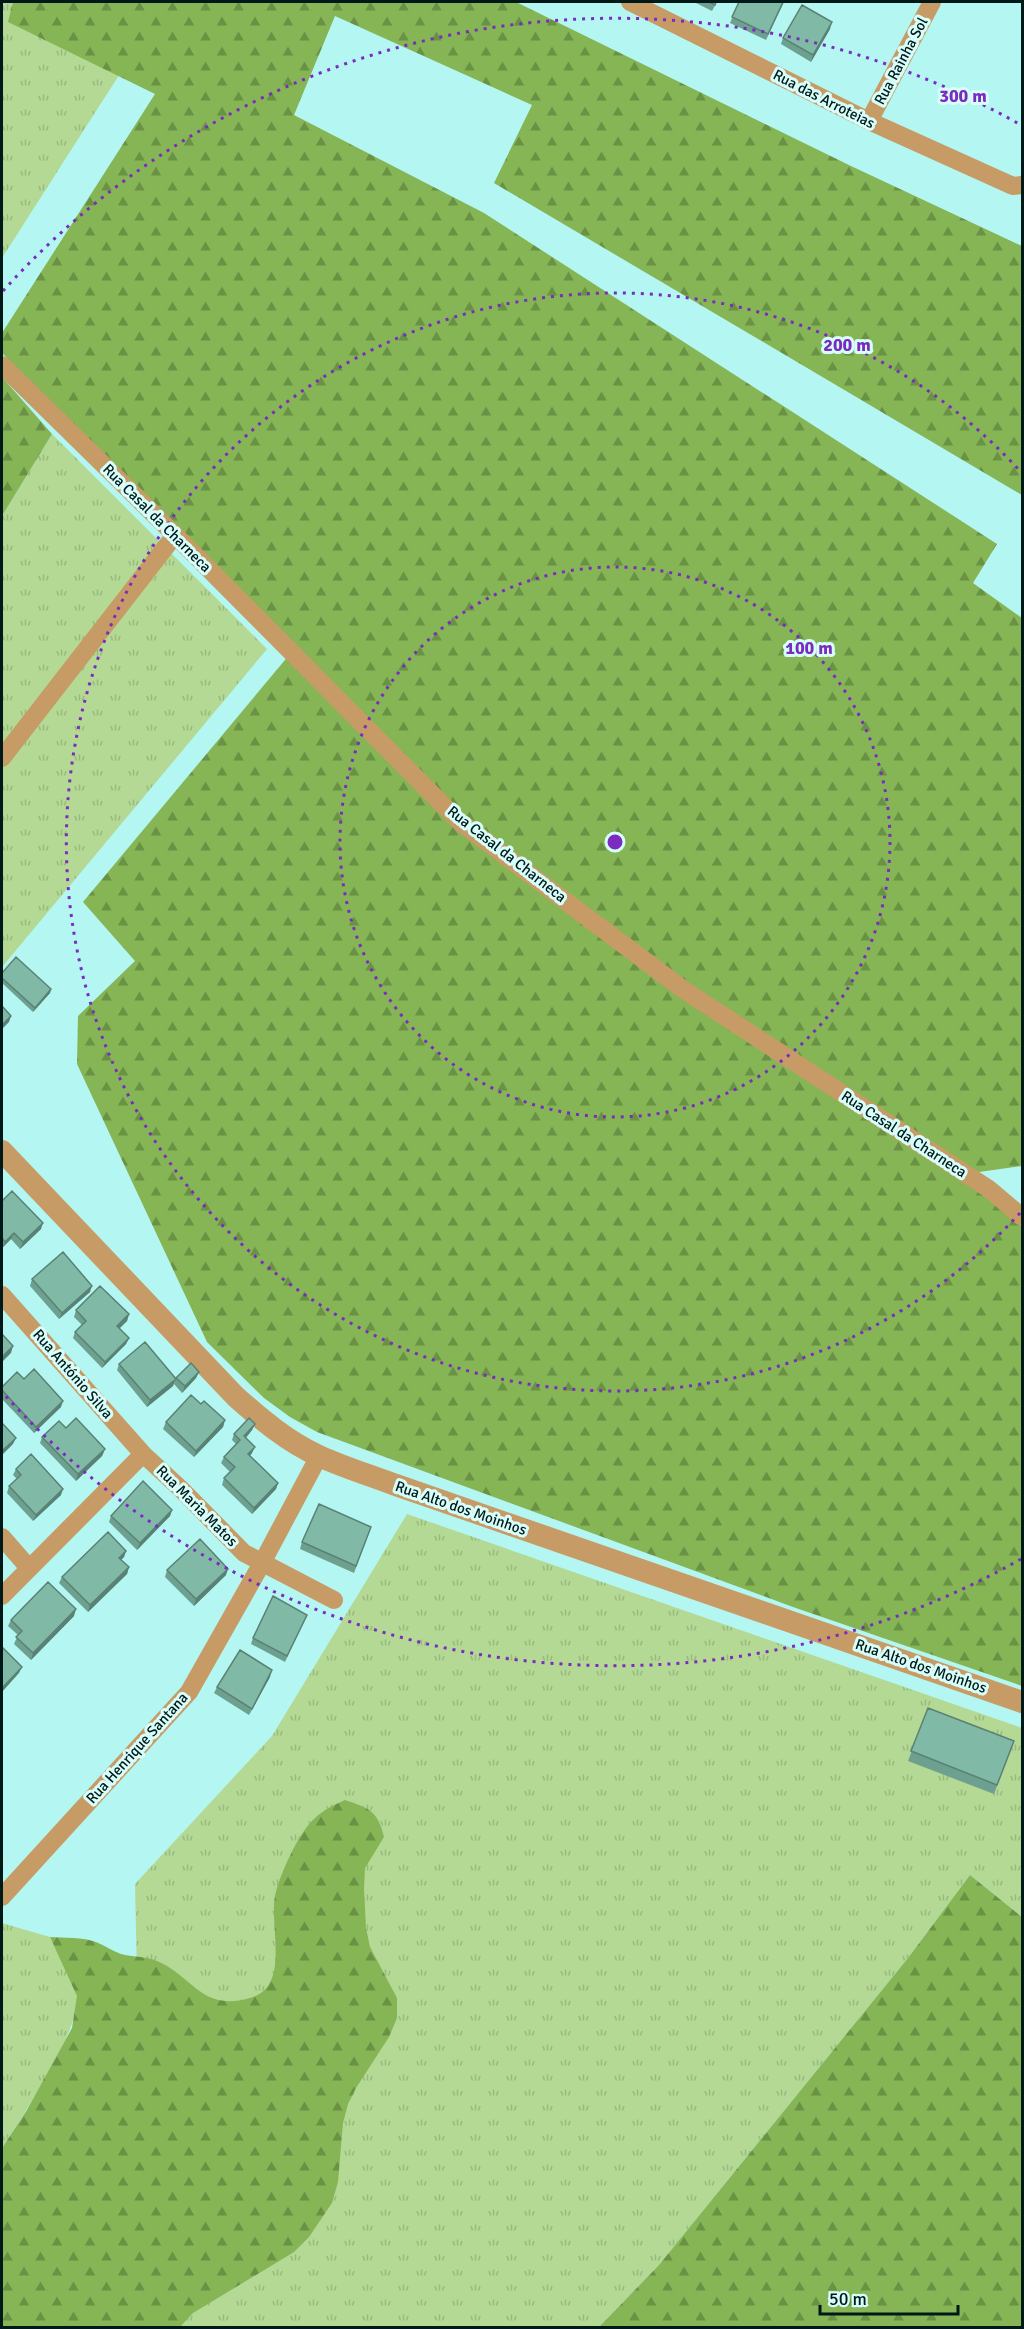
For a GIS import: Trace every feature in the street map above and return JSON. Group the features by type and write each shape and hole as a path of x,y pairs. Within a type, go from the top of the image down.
{"street":[{"name":"Rua das Arroteias","path":"630,2 869,121 1013,186 1023,185"},
{"name":"Rua Rainha Sol","path":"869,121 932,2"},
{"name":"Rua Casal da Charneca","path":"2,366 175,535 460,822 684,990 989,1189 1023,1217"},
{"path":"2,758 175,535"},
{"name":"Rua Alto dos Moinhos","path":"2,1151 236,1397 288,1439 319,1456 393,1484 1023,1702"},
{"name":"Rua António Silva","path":"2,1295 143,1454"},
{"name":"Rua Maria Matos","path":"2,1596 143,1454 244,1553 334,1600"},
{"name":"Rua Henrique Santana","path":"2,1897 189,1692 319,1456"},
{"path":"2,1537 29,1568"}],"green space":[{"path":"2,2 14,2 130,58 2,258"},
{"path":"13,2 516,2 851,166 1022,246 1022,495 494,183 532,105 335,16 294,115 484,213 997,544 973,583 1022,618 1022,1166 965,1174 1022,1227 1022,1686 793,1607 317,1432 290,1417 264,1398 207,1342 77,1064 78,1016 135,961 83,902 295,648 2,353 2,333 155,94 8,22"},
{"path":"2,377 52,434 2,516"},
{"path":"52,434 267,649 2,967 2,516"},
{"path":"407,1514 1022,1728 1022,1917 970,1875 908,1958 659,2265 599,2327 83,2328 140,2112 135,1884 272,1736"},
{"path":"345,1800 366,1808 379,1821 382,1828 384,1837 365,1868 366,1928 370,1947 397,1998 397,2018 389,2037 348,2104 343,2123 338,2182 332,2203 309,2237 294,2252 193,2313 180,2327 2,2327 2,2148 27,2110 72,2028 77,1996 50,1937 91,1940 121,1954 153,1959 169,1967 199,1990 220,2000 233,2001 250,1998 263,1992 270,1982 276,1954 275,1896 290,1855 314,1819 325,1810"},
{"path":"970,1875 1022,1917 1022,2327 599,2327 659,2265 908,1958"},
{"path":"2,1923 50,1937 70,1976 77,1996 75,2012 60,2052 2,2148"}],"building":[{"path":"739,2 783,2 768,34 732,17"},
{"path":"802,5 832,22 813,55 783,38"},
{"path":"16,957 51,989 35,1008 2,978 2,973"},
{"path":"2,1006 11,1016 2,1025"},
{"path":"12,1191 43,1223 23,1242 14,1233 5,1242 2,1238 2,1201"},
{"path":"63,1252 92,1286 62,1313 32,1279"},
{"path":"100,1286 129,1314 117,1326 129,1338 105,1362 75,1332 86,1321 76,1310"},
{"path":"2,1334 13,1346 2,1357"},
{"path":"145,1342 176,1379 150,1400 119,1364"},
{"path":"191,1363 199,1372 185,1386 176,1378"},
{"path":"34,1369 63,1401 36,1427 2,1390 2,1387 17,1372 24,1379"},
{"path":"191,1395 201,1404 204,1401 225,1420 196,1451 166,1422"},
{"path":"76,1418 105,1449 78,1474 42,1437 59,1421 66,1428"},
{"path":"249,1418 255,1424 244,1436 255,1447 248,1454 278,1483 254,1508 224,1478 235,1467 224,1457 240,1440 234,1434"},
{"path":"2,1423 16,1438 2,1451"},
{"path":"31,1454 63,1489 36,1515 9,1486 21,1475 16,1469"},
{"path":"143,1481 172,1510 140,1543 111,1516"},
{"path":"319,1504 371,1527 356,1566 302,1542"},
{"path":"108,1532 126,1551 119,1558 129,1567 90,1605 62,1577"},
{"path":"200,1539 228,1569 196,1599 167,1570"},
{"path":"48,1582 76,1609 33,1653 16,1637 22,1631 11,1620"},
{"path":"273,1596 307,1615 287,1656 253,1638"},
{"path":"2,1647 22,1667 2,1688"},
{"path":"240,1650 272,1670 252,1709 217,1687"},
{"path":"928,1708 1014,1741 997,1785 911,1751"}]}
